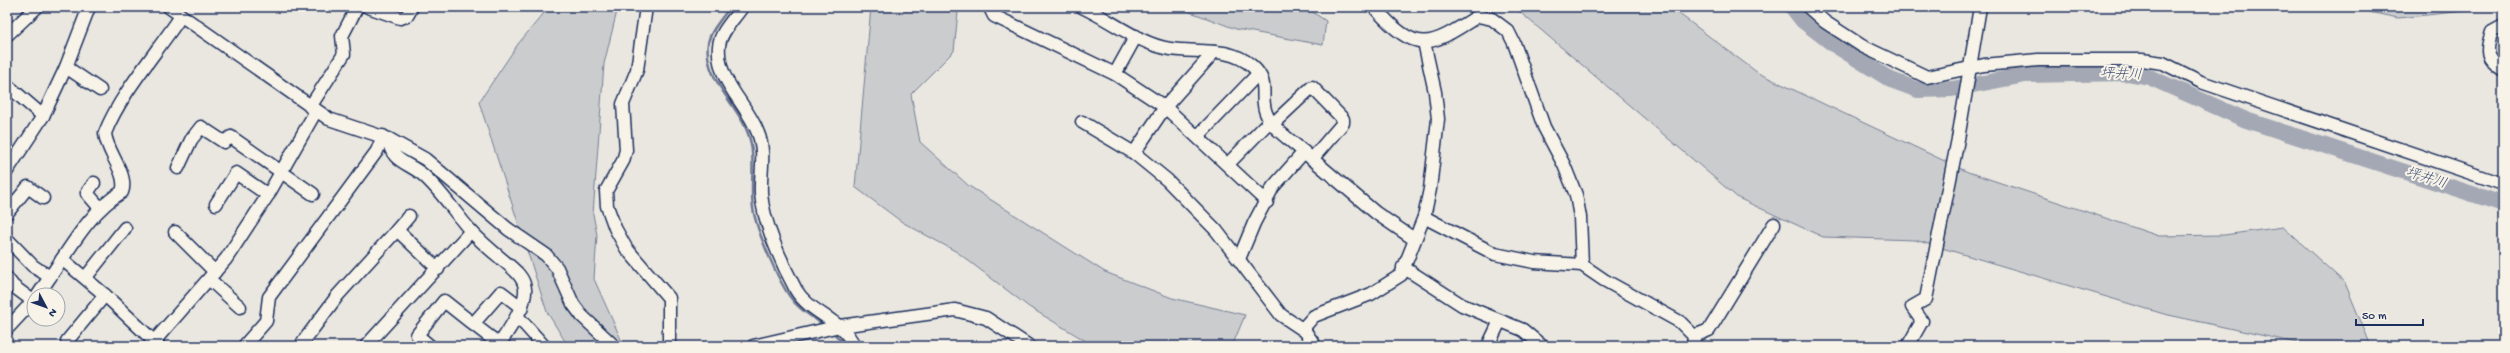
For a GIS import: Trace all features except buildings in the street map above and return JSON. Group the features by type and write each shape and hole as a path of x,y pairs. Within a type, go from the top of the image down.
{"street":[{"path":"7,35 37,7"},
{"path":"170,7 313,109 343,125 386,137 425,159 508,229 546,255 557,268 573,304 582,316 614,346"},
{"path":"62,259 105,295 154,344 212,276 282,173 313,109 344,54 342,36 357,7"},
{"path":"368,7 400,18 407,16 412,7"},
{"path":"646,7 637,70 623,104 626,150 623,161 606,191 607,206 626,248 669,298 669,346"},
{"path":"742,7 721,39 719,58 725,80 751,116 762,142 761,192 765,217 796,290 811,306 849,335 854,346"},
{"path":"993,7 991,10 994,16 1115,74 1165,107 1198,136 1267,202"},
{"path":"1082,7 1150,43 1169,49 1214,52 1235,56 1252,66 1258,74 1266,91 1266,113 1272,122 1308,156 1376,213 1414,239"},
{"path":"1374,7 1396,30 1415,41 1434,41 1478,16 1492,19 1508,31 1526,74 1544,127 1564,165 1576,195 1580,217 1582,265"},
{"path":"1808,7 1825,22 1862,46 1908,70 1927,77 1969,73 2038,60 2163,63 2201,82 2503,184"},
{"path":"1908,346 1922,321 1912,307 1926,299 1966,92 1980,7"},
{"path":"9,164 43,116 66,68 87,8"},
{"path":"43,287 100,208 105,202 122,192 124,187 123,180 106,141 108,126 141,72 161,47 181,16"},
{"path":"2503,26 2492,32 2488,52 2492,63 2503,70"},
{"path":"1115,74 1136,36"},
{"path":"1305,330 1305,326 1314,316 1371,294 1401,275 1424,217 1430,189 1438,119 1435,92 1424,42"},
{"path":"1134,153 1165,107 1214,52"},
{"path":"66,68 100,90"},
{"path":"1198,136 1258,74"},
{"path":"7,85 43,116"},
{"path":"1228,164 1267,124 1277,120 1309,87 1314,88 1343,119 1343,123 1274,187 1254,223 1239,259"},
{"path":"1082,122 1134,153 1188,201 1216,230 1281,315 1305,330 1315,346"},
{"path":"178,168 191,140 201,127 224,142 231,137 313,194"},
{"path":"386,137 390,150 394,156 422,174 438,190 471,231 514,268 522,278 526,299 520,313 499,345 444,301 417,335 430,346"},
{"path":"244,346 266,321 270,297 386,137"},
{"path":"216,204 236,173 268,195"},
{"path":"94,183 87,193 100,208"},
{"path":"7,213 28,187 43,198"},
{"path":"302,346 303,342 338,294 409,216"},
{"path":"1424,217 1495,254 1534,262 1582,265 1604,280 1680,322 1693,341 1709,330 1774,224"},
{"path":"86,278 125,228"},
{"path":"397,230 438,269"},
{"path":"366,346 438,269 471,231"},
{"path":"175,232 240,307"},
{"path":"7,239 16,251 33,266 50,277"},
{"path":"1403,267 1462,305 1523,330 1542,346"},
{"path":"7,278 13,286 26,294"},
{"path":"473,324 501,292 520,313 544,346"},
{"path":"66,341 105,295"},
{"path":"7,329 26,309"},
{"path":"753,346 837,326 955,310 986,318 1029,346"},
{"path":"1488,346 1500,321"}],"shaded area":[{"path":"549,7 618,7 604,64 593,214 597,235 594,279 624,346 568,346 547,312 479,102 518,44"},
{"path":"871,7 962,7 958,12 954,51 911,94 920,142 969,186 1105,272 1172,298 1245,315 1233,344 1230,346 1101,346 1086,341 1029,307 957,252 902,222 855,187"},
{"path":"1177,7 1305,7 1326,21 1323,45 1236,29"},
{"path":"1514,7 1670,7 1758,73 1968,172 2159,236 2224,235 2283,227 2345,283 2371,346 2298,346 2297,343 2164,314 1915,240 1823,237 1738,198"},
{"path":"2345,7 2503,7 2398,18"}],"waterway":[{"path":"730,7 709,38 708,57 718,83 741,118 751,144 753,160 752,200 755,218 770,259 790,297 803,310 825,326"},
{"name":"坪井川","path":"1792,7 1803,21 1833,44 1891,80 1918,90 1952,89 2025,75 2127,73 2149,77 2246,120 2503,204"},
{"path":"832,331 845,346"}]}
